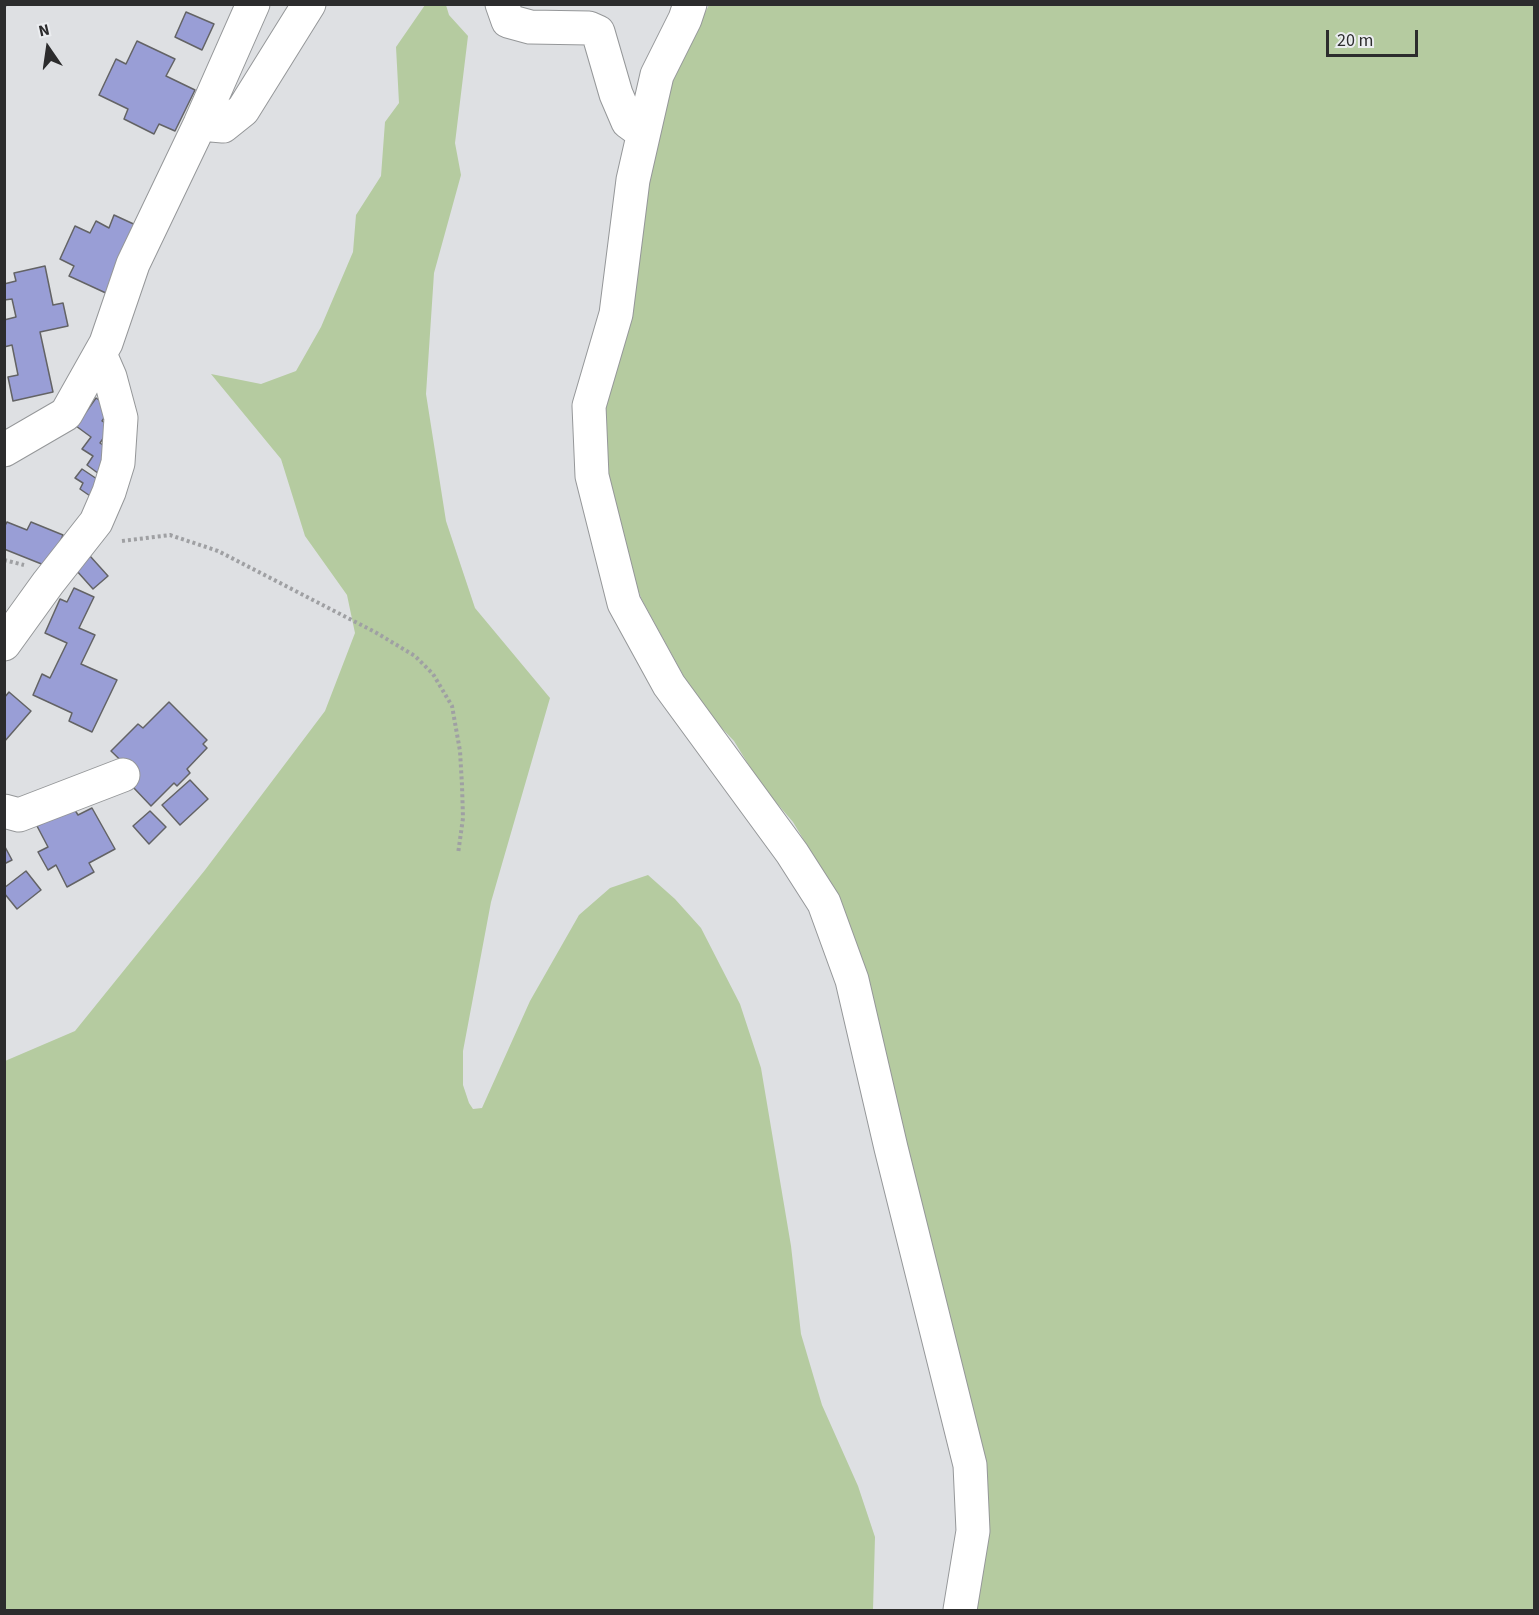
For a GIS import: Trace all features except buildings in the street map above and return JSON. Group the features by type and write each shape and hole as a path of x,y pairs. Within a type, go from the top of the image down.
{"street":[{"path":"4,450 66,414 100,354 106,343 133,264 200,124 253,4"},
{"path":"200,124 223,126 243,110 309,4"},
{"path":"502,4 508,21 530,27 589,28 598,32 616,94 628,122 643,133"},
{"path":"690,4 686,19 657,75 633,180 616,314 589,406 592,476 624,603 669,685 792,853 824,903 852,980 970,1466 973,1531 960,1611"},
{"path":"4,644 96,522 109,492 118,463 121,418 110,376 100,354"},
{"path":"4,811 19,814 123,775"}],"path":[{"path":"74,551 170,535 218,551 375,632 414,656 433,674 452,706 460,751 462,785 463,818 458,854"}],"green space":[{"path":"425,5 446,5 449,15 468,36 455,143 461,175 434,273 426,394 446,521 475,608 550,698 491,902 463,1051 463,1085 473,1109 482,1108 530,1001 579,915 610,888 648,875 675,899 701,928 740,1004 761,1068 791,1246 801,1334 822,1405 858,1486 875,1537 873,1610 5,1610 5,1061 75,1031 205,870 325,711 355,633 347,595 305,536 281,459 211,374 261,384 296,371 321,327 353,252 356,215 381,176 385,122 399,103 396,47"},
{"path":"709,5 1534,5 1534,1610 972,1610 981,1542 826,877 793,822 761,785 734,741 699,704 641,598 618,531 599,416 664,93"}]}
